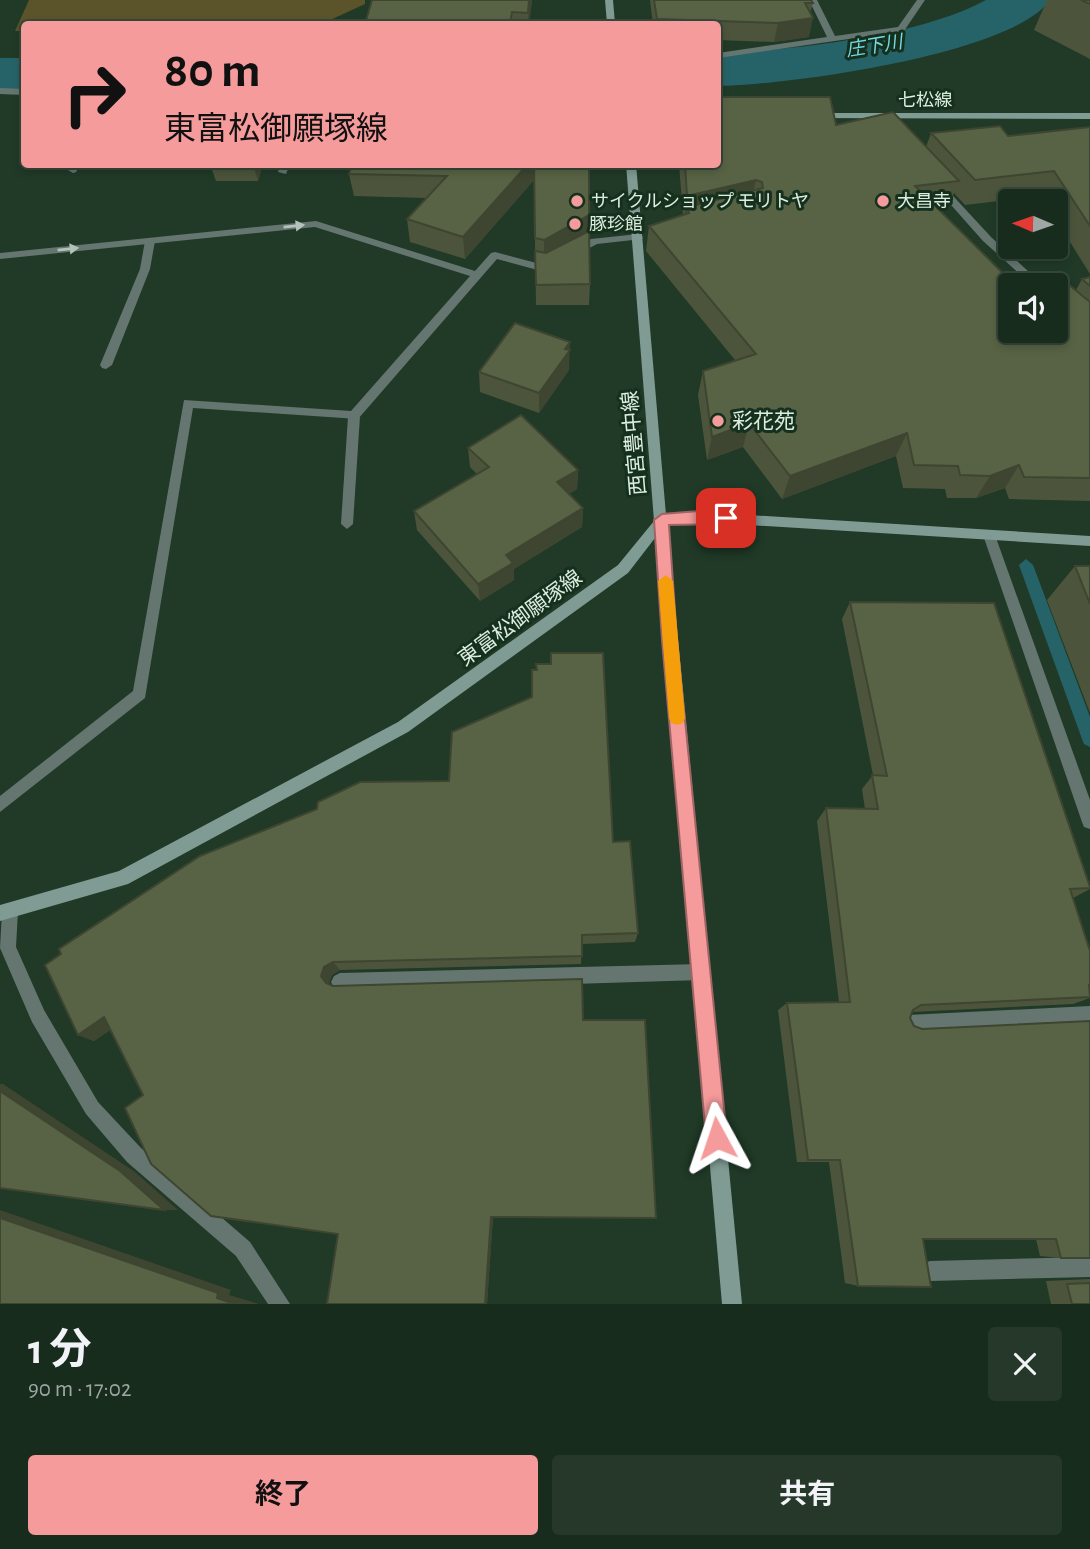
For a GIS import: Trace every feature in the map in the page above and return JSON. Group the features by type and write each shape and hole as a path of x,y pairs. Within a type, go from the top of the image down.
{"main road":[{"path":"609,0 611,21"},
{"name":"七松線","path":"805,116 890,121 1090,116"},
{"name":"西宮豊中線","path":"632,168 644,235 670,640 732,1304"},
{"path":"662,520 699,517 1090,541"},
{"name":"東富松御願塚線","path":"5,912 121,878 403,727 623,569 662,520"}],"street":[{"path":"813,0 833,40"},
{"path":"721,56 901,29 921,0"},
{"path":"0,92 21,92"},
{"path":"932,179 987,239 1025,273"},
{"path":"0,256 316,224 477,275"},
{"path":"347,524 354,416 495,255 545,269 595,241 644,235"},
{"path":"106,365 145,269 150,241"},
{"path":"0,805 140,694 188,403 354,416"},
{"path":"989,534 1090,822"},
{"path":"5,912 8,947 38,1016 92,1108 134,1155 243,1250 280,1304"},
{"path":"340,982 701,972"},
{"path":"908,1024 1090,1015"},
{"path":"930,1271 1090,1267"}],"shaded area":[{"path":"29,0 365,0 365,4 328,21 21,21 21,31 15,31"}],"building":[{"path":"372,0 529,0 528,13 512,12 510,21 366,21"},
{"path":"654,0 811,0 813,3 805,3 813,18 778,23 657,19"},
{"path":"721,92 722,97 830,97 836,125 893,112 959,181 915,186 1003,273 998,273 998,343 1068,343 1068,284 1090,302 1090,478 1024,477 1019,465 990,476 960,475 958,466 914,465 907,433 790,476 749,423 712,437 703,371 756,354 649,226 689,213 688,207 763,188 762,182 756,180 687,196 685,168 721,168"},
{"path":"1000,126 1008,136 1090,127 1090,226 1054,171 975,180 931,133"},
{"path":"351,168 524,168 463,237 407,219 447,176 349,174"},
{"path":"534,168 589,168 589,215 544,240 535,238"},
{"path":"589,231 590,284 536,285 535,251 546,253"},
{"path":"1090,277 1090,286 1082,279"},
{"path":"515,323 570,342 565,349 570,350 539,393 479,372"},
{"path":"521,415 578,470 557,482 583,508 506,555 513,563 478,584 414,511 489,467 468,448"},
{"path":"1075,566 1090,566 1090,604"},
{"path":"850,602 994,603 1090,887 1070,889 1090,951 1090,997 921,1005 913,1010 910,1018 914,1026 922,1029 1090,1021 1090,1258 1061,1258 1056,1239 923,1239 931,1287 858,1286 840,1160 808,1160 787,1003 850,1002 826,808 878,809 872,775 887,776"},
{"path":"551,653 603,653 613,842 630,841 638,933 582,935 582,956 333,962 324,967 321,976 326,983 333,986 582,979 583,1020 645,1020 656,1218 491,1217 485,1304 327,1304 338,1234 211,1216 151,1164 125,1108 143,1095 104,1017 78,1035 45,965 61,954 59,949 200,856 317,809 318,802 360,782 449,781 452,732 532,697 532,670 537,670 536,664 551,664"},
{"path":"0,1091 120,1171 164,1210 0,1188"},
{"path":"0,1218 218,1293 217,1298 234,1304 0,1304"},
{"path":"1090,1283 1090,1304 1072,1304 1067,1284"}],"waterway":[{"name":"庄下川","path":"721,70 850,54 925,40 961,30 1024,0"},
{"name":"庄下川","path":"0,75 21,75"},
{"path":"1026,565 1090,739"}],"slow traffic":[{"path":"666,581 677,718"}],"place":[{"name":"サイクルショップ モリトヤ","path":"577,201"},
{"name":"大昌寺","path":"883,201"},
{"name":"豚珍館","path":"575,224"},
{"name":"彩花苑","path":"718,421"}],"route":[{"path":"717,1138 670,640 662,520 726,518"}]}
